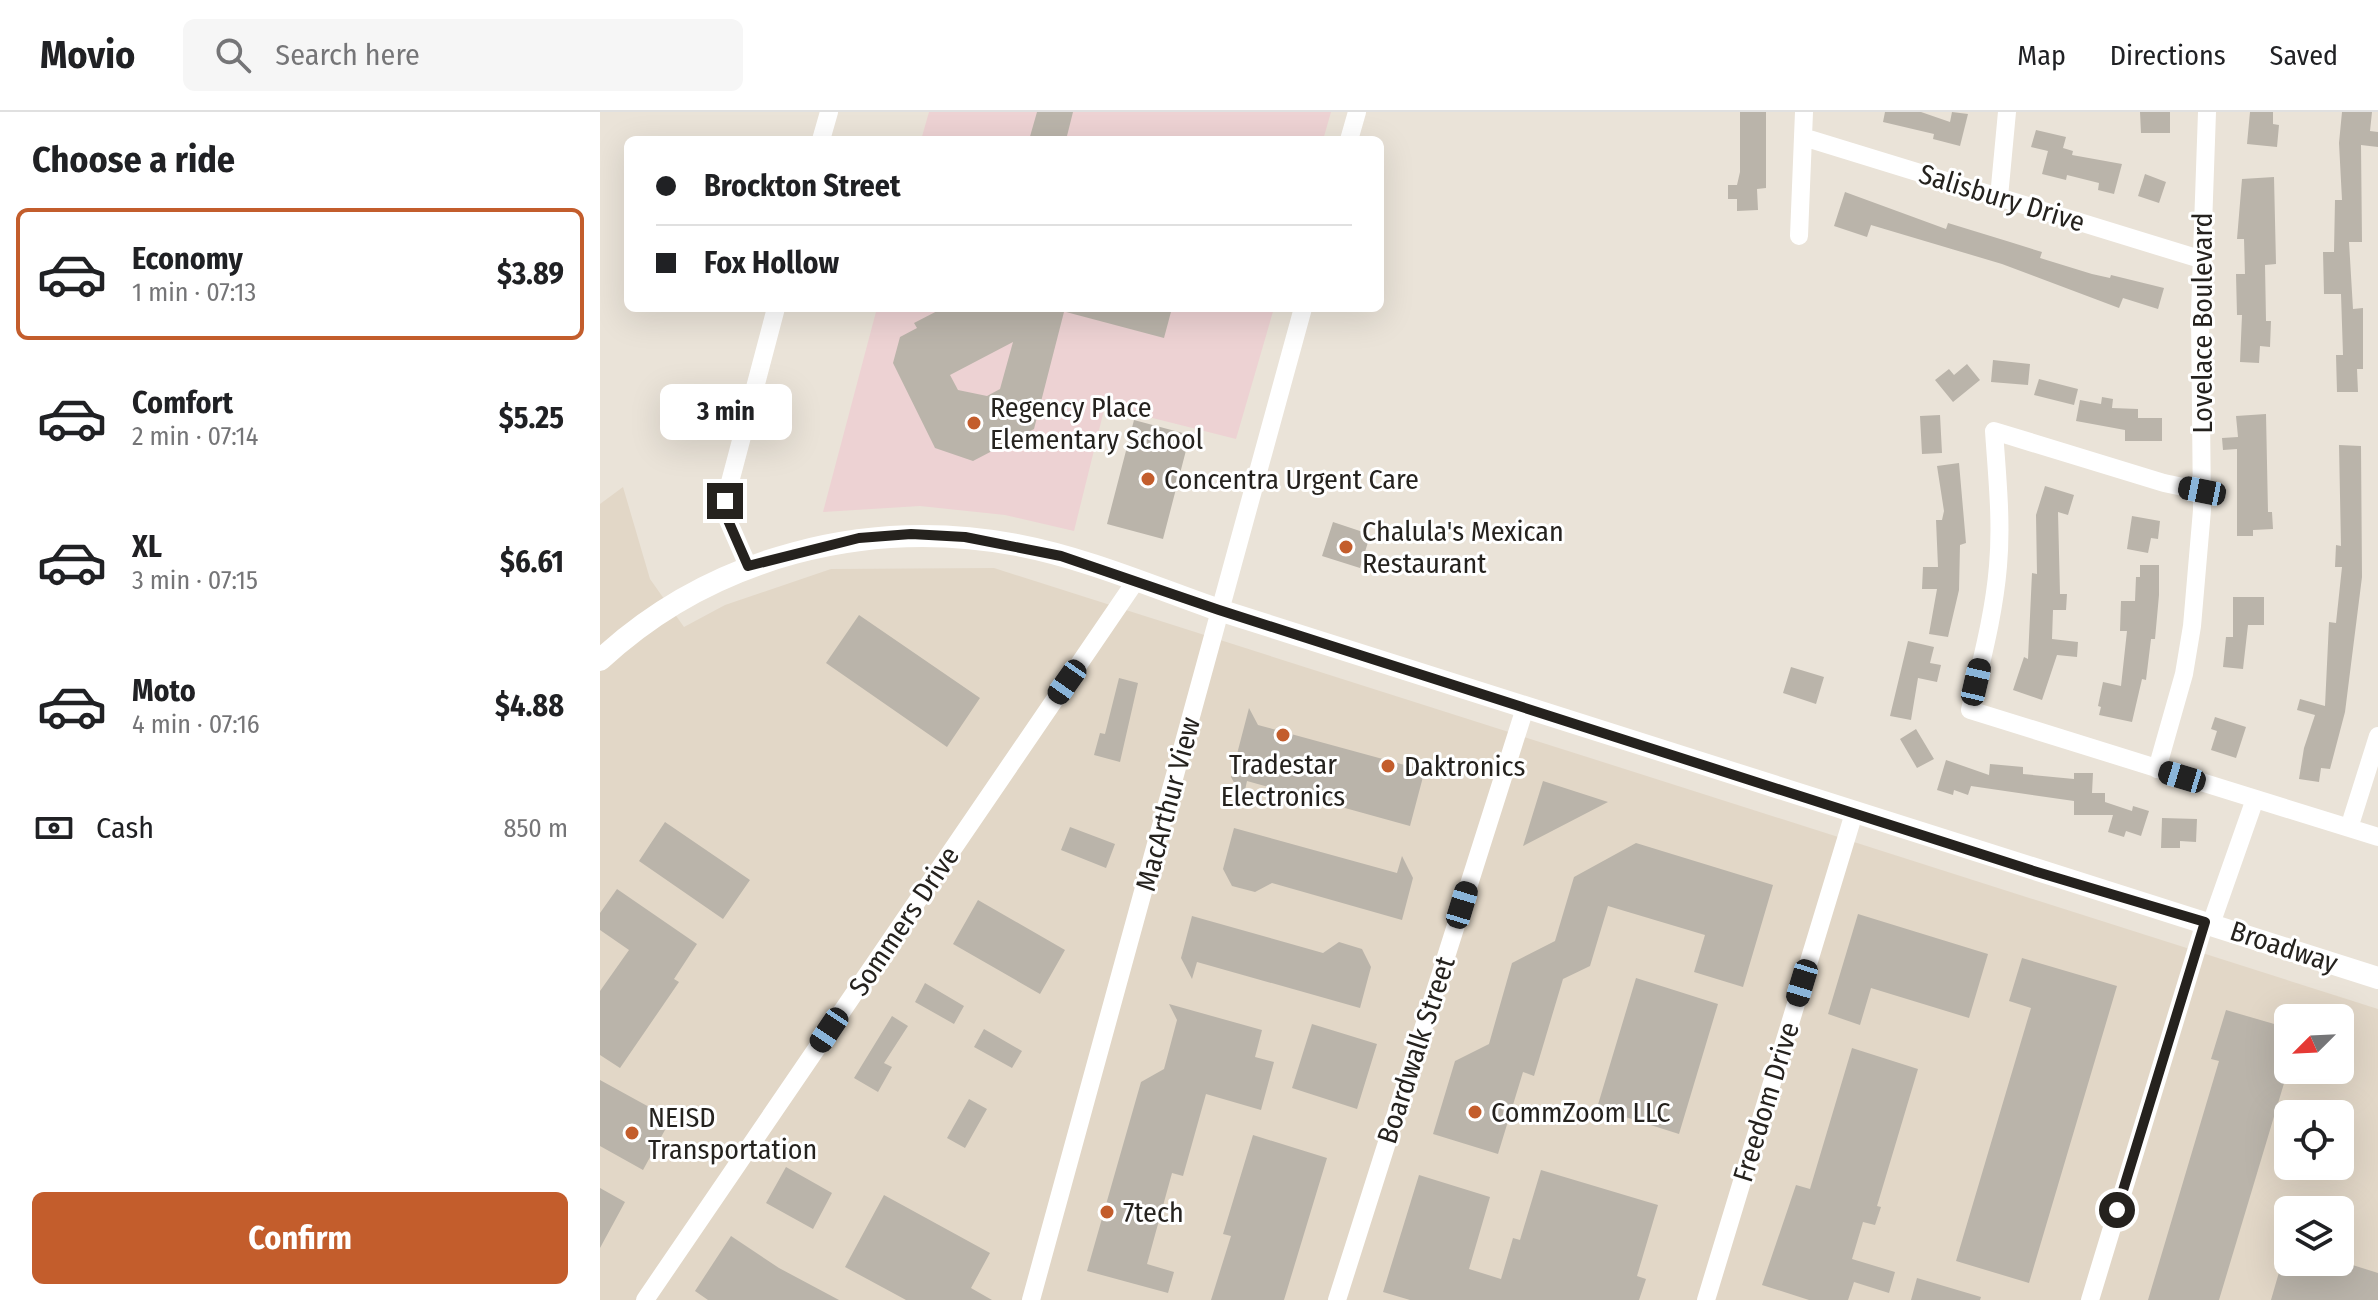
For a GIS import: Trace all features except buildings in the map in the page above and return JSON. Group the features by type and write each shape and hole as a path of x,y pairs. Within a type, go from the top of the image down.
{"main road":[{"name":"Broadway","path":"600,660 636,627 748,566 859,538 911,534 965,537 1018,545 1061,556 1219,610 2378,978"}],"street":[{"path":"822,136 829,112"},
{"path":"1350,136 1357,112"},
{"path":"1799,236 1804,112"},
{"path":"1999,197 2007,112"},
{"name":"Lovelace Boulevard","path":"2157,769 2184,674 2192,626 2202,491 2200,259 2207,112"},
{"name":"Salisbury Drive","path":"1803,137 2200,259"},
{"path":"748,566 727,518 725,501 775,312"},
{"name":"MacArthur View","path":"1031,1300 1302,312"},
{"path":"2202,491 2164,483 1994,431 2000,503 1998,565 1989,627 1970,710 2378,837"},
{"name":"Sommers Drive","path":"645,1300 1135,582"},
{"name":"Boardwalk Street","path":"1337,1300 1525,708"},
{"path":"2349,828 2378,736"},
{"path":"2090,1300 2208,923 2255,799"},
{"name":"Freedom Drive","path":"1706,1300 1854,813"}],"shaded area":[{"path":"929,112 1331,112 1324,136 922,136"},
{"name":"Regency Place Elementary School","path":"876,312 1273,312 1236,439 1105,406 1074,531 1005,515 920,506 823,512"},
{"path":"623,487 650,579 684,627 725,605 831,569 994,568 2378,1009 2378,1300 600,1300 600,504"}],"place":[{"name":"Regency Place Elementary School","path":"974,423"},
{"name":"Concentra Urgent Care","path":"1148,479"},
{"name":"Chalula's Mexican Restaurant","path":"1346,547"},
{"name":"Tradestar Electronics","path":"1283,735"},
{"name":"Daktronics","path":"1388,766"},
{"name":"CommZoom LLC","path":"1475,1112"},
{"name":"NEISD Transportation","path":"632,1133"},
{"name":"7tech","path":"1107,1212"}],"route":[{"path":"725,501 727,518 748,566 859,538 911,534 965,537 1018,545 1061,556 1219,610 2037,872 2205,922 2117,1210"}]}
